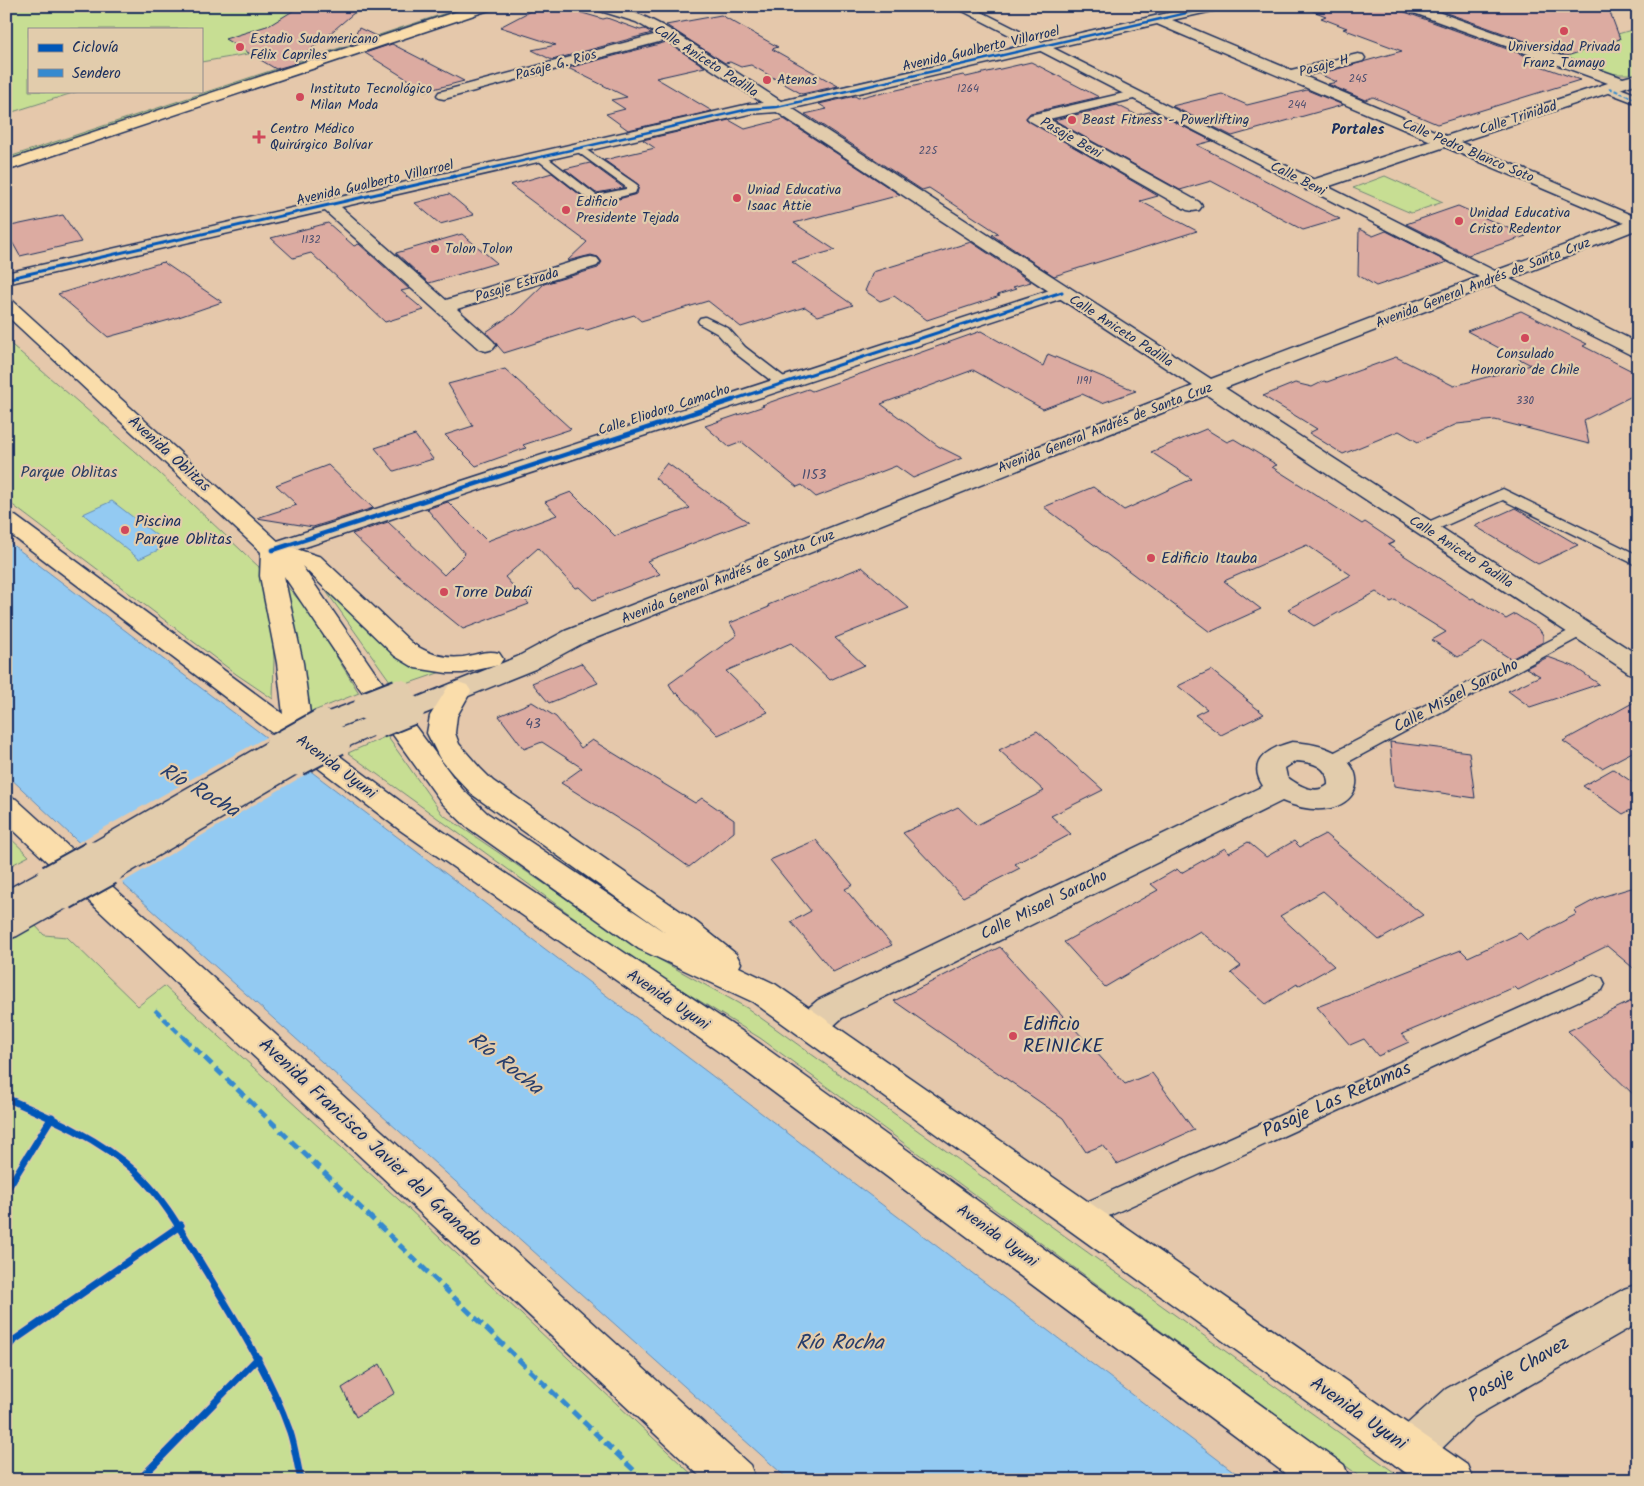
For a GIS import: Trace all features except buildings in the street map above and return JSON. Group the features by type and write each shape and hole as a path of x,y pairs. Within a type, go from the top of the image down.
{"main road":[{"path":"202,89 452,6"},
{"path":"6,166 487,6"},
{"path":"6,153 191,92"},
{"name":"Avenida Oblitas","path":"11,313 273,550 313,562 404,650 424,662 447,665 463,665 490,659"},
{"name":"Avenida Uyuni","path":"6,520 307,742 418,828 745,1052 1329,1480"},
{"path":"273,550 272,576 307,742"},
{"name":"Avenida Uyuni","path":"273,550 298,576 367,680 452,796 477,820 650,940 764,993 1452,1480"},
{"path":"458,691 445,711 440,727 443,742 483,788 685,932 764,993"},
{"name":"Avenida Francisco Javier del Granado","path":"6,806 735,1480"}],"street":[{"name":"Calle Aniceto Padilla","path":"599,6 641,19 669,35 1638,667"},
{"name":"Calle Beni","path":"959,6 1638,351"},
{"name":"Avenida Gualberto Villarroel","path":"6,279 749,109 1024,40 1174,6"},
{"name":"Avenida Gualberto Villarroel","path":"771,103 1038,47 1218,6"},
{"path":"1408,6 1615,85 1638,100"},
{"name":"Calle Pedro Blanco Soto","path":"1160,20 1637,223"},
{"name":"Pasaje G. Rios","path":"444,95 669,35"},
{"name":"Pasaje H","path":"1290,75 1358,58"},
{"name":"Calle Trinidad","path":"1312,186 1638,78"},
{"name":"Pasaje Beni","path":"1133,95 1035,118 1193,206"},
{"name":"Pasaje Estrada","path":"330,206 486,345"},
{"name":"Avenida General Andrés de Santa Cruz","path":"404,702 458,691 526,663 574,637 1208,388 1637,223"},
{"name":"Pasaje Estrada","path":"443,307 591,262"},
{"name":"Calle Eliodoro Camacho","path":"273,550 1062,292"},
{"name":"Avenida General Andrés de Santa Cruz","path":"57,888 307,742 404,702 490,659 514,651 574,637"},
{"path":"1292,751 1306,751 1320,755 1332,762 1340,771 1344,781 1341,790 1333,796 1321,800 1307,800 1293,796 1281,789 1273,780 1270,770 1273,761 1281,755 1292,751"},
{"name":"Calle Misael Saracho","path":"811,1026 830,1009 1281,789"},
{"path":"6,904 57,888"},
{"path":"6,928 57,888"},
{"name":"Pasaje Chavez","path":"1410,1450 1460,1403 1638,1302"}],"lane":[{"path":"540,157 593,198 600,199 631,191 632,186 579,148"},
{"path":"705,321 723,331 740,350 783,383"},
{"path":"1426,529 1502,494 1638,561"},
{"name":"Calle Misael Saracho","path":"1332,762 1580,630"},
{"name":"Pasaje Las Retamas","path":"1080,1217 1594,984"}],"green space":[{"name":"Estadio Sudamericano Félix Capriles","path":"6,6 373,6 254,53 202,62 202,28 28,28 28,92 76,92 6,114"},
{"path":"467,6 475,6 6,161 6,158"},
{"path":"1638,28 1638,73 1608,74 1551,54"},
{"path":"1385,176 1443,202 1411,213 1353,188"},
{"name":"Parque Oblitas","path":"6,340 142,457 259,567 271,619 274,659 273,699 236,674 6,500"},
{"path":"311,570 324,580 380,642 401,660 417,668 447,670 395,688"},
{"path":"286,585 309,612 359,693 311,712"},
{"path":"387,736 442,814 640,949 747,1008 1405,1480 1365,1480 760,1038 630,958 348,753"},
{"path":"6,834 29,856 6,868"},
{"path":"35,925 44,935 67,937 138,1006 164,986 409,1209 698,1480 6,1480 6,941"}],"water":[{"name":"Piscina Parque Oblitas","path":"112,501 169,545 139,559 83,514"},
{"name":"Río Rocha","path":"6,540 1245,1480 789,1480 122,883 6,774"}],"pier":[{"path":"268,736 313,770 120,884 77,843"}],"waterway":[{"path":"1049,40 1197,6"},
{"path":"783,100 1016,47"}],"marked path":[{"path":"1609,88 1638,100"},
{"path":"155,1010 644,1480"}],"cycle path":[{"path":"6,279 749,109 777,107 1217,6"},
{"path":"273,550 1062,292"},
{"path":"6,1098 87,1137 136,1172 157,1193 175,1217 189,1244 258,1358 290,1433 301,1480"},
{"path":"6,1191 52,1117"},
{"path":"6,1350 13,1341 181,1225"},
{"path":"139,1480 258,1358"}],"place":[{"name":"Universidad Privada Franz Tamayo","path":"1564,31"},
{"name":"Estadio Sudamericano Félix Capriles","path":"240,47"},
{"name":"Atenas","path":"767,80"},
{"name":"Instituto Tecnológico Milan Moda","path":"300,97"},
{"name":"Beast Fitness - Powerlifting","path":"1072,120"},
{"name":"Centro Médico Quirúrgico Bolívar","path":"259,137"},
{"name":"Uniad Educativa Isaac Attie","path":"737,198"},
{"name":"Edificio Presidente Tejada","path":"566,210"},
{"name":"Unidad Educativa Cristo Redentor","path":"1459,221"},
{"name":"Tolon Tolon","path":"435,249"},
{"name":"Consulado Honorario de Chile","path":"1525,338"},
{"name":"Piscina Parque Oblitas","path":"125,530"},
{"name":"Edificio Itauba","path":"1151,558"},
{"name":"Torre Dubái","path":"444,592"},
{"name":"Edificio REINICKE","path":"1013,1036"}],"district":[{"name":"Portales","path":"1358,130"}]}
